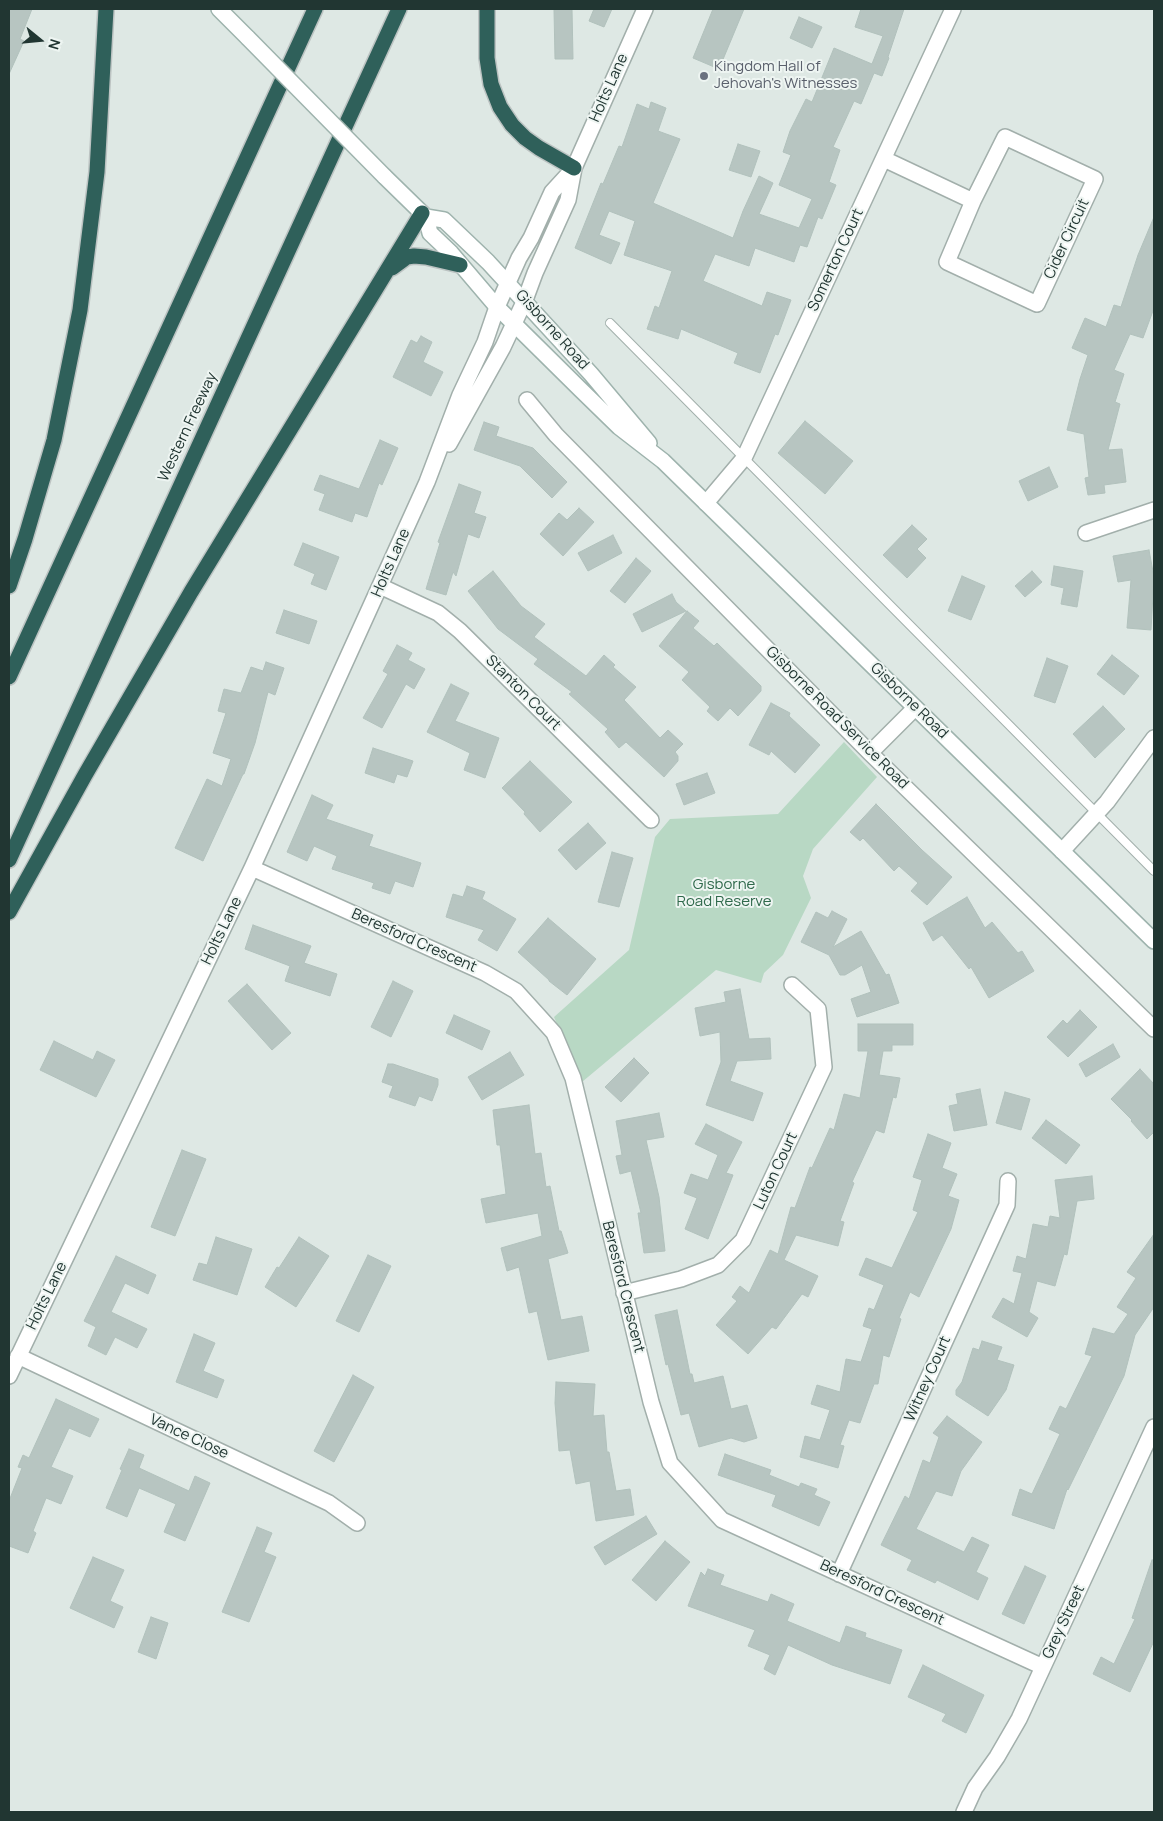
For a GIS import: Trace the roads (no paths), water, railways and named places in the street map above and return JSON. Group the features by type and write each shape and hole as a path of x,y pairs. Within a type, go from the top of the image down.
{"highway":[{"path":"9,586 54,440 80,310 97,172 106,9"},
{"path":"105,25 110,9"},
{"path":"9,677 315,9"},
{"name":"Western Freeway","path":"9,860 399,9"},
{"path":"486,9 487,58 491,84 500,106 512,125 525,138 574,168"},
{"path":"9,912 85,775 191,592 386,271 424,215"},
{"path":"386,271 407,258 414,256 460,265"}],"street":[{"name":"Gisborne Road","path":"219,9 424,215 430,232 514,323 619,427 663,461 1154,941"},
{"name":"Holts Lane","path":"427,482 503,347 525,300 568,200 574,168 646,9"},
{"name":"Somerton Court","path":"706,503 744,458 953,9"},
{"name":"Cider Circuit","path":"1005,137 1095,179 1037,304 947,262 973,201 1005,137"},
{"path":"884,158 973,201"},
{"name":"Holts Lane","path":"9,1376 252,868 427,482 460,395 485,342 508,282 552,192 574,168"},
{"name":"Gisborne Road","path":"424,215 444,220 508,282 628,416 663,461"},
{"name":"Gisborne Road Service Road","path":"527,400 556,435 870,753 1154,1028"},
{"path":"1086,533 1154,510"},
{"name":"Stanton Court","path":"380,586 438,613 460,631 651,820"},
{"path":"870,753 915,708"},
{"path":"1062,851 1122,783 1154,738"},
{"name":"Beresford Crescent","path":"252,868 485,973 516,991 554,1033 573,1078 651,1402 670,1463 722,1520 1043,1667"},
{"name":"Luton Court","path":"624,1293 681,1279 718,1265 743,1240 824,1068 818,1009 792,985"},
{"name":"Witney Court","path":"839,1574 1007,1205 1008,1182"},
{"name":"Vance Close","path":"18,1356 329,1503 357,1523"},
{"name":"Grey Street","path":"964,1812 975,1788 997,1757 1019,1719 1154,1427"}],"lane":[{"path":"610,323 1154,871"}],"place":[{"name":"Kingdom Hall of Jehovah's Witnesses","path":"704,76"}],"park label":[{"name":"Gisborne Road Reserve","path":"724,894"}]}
